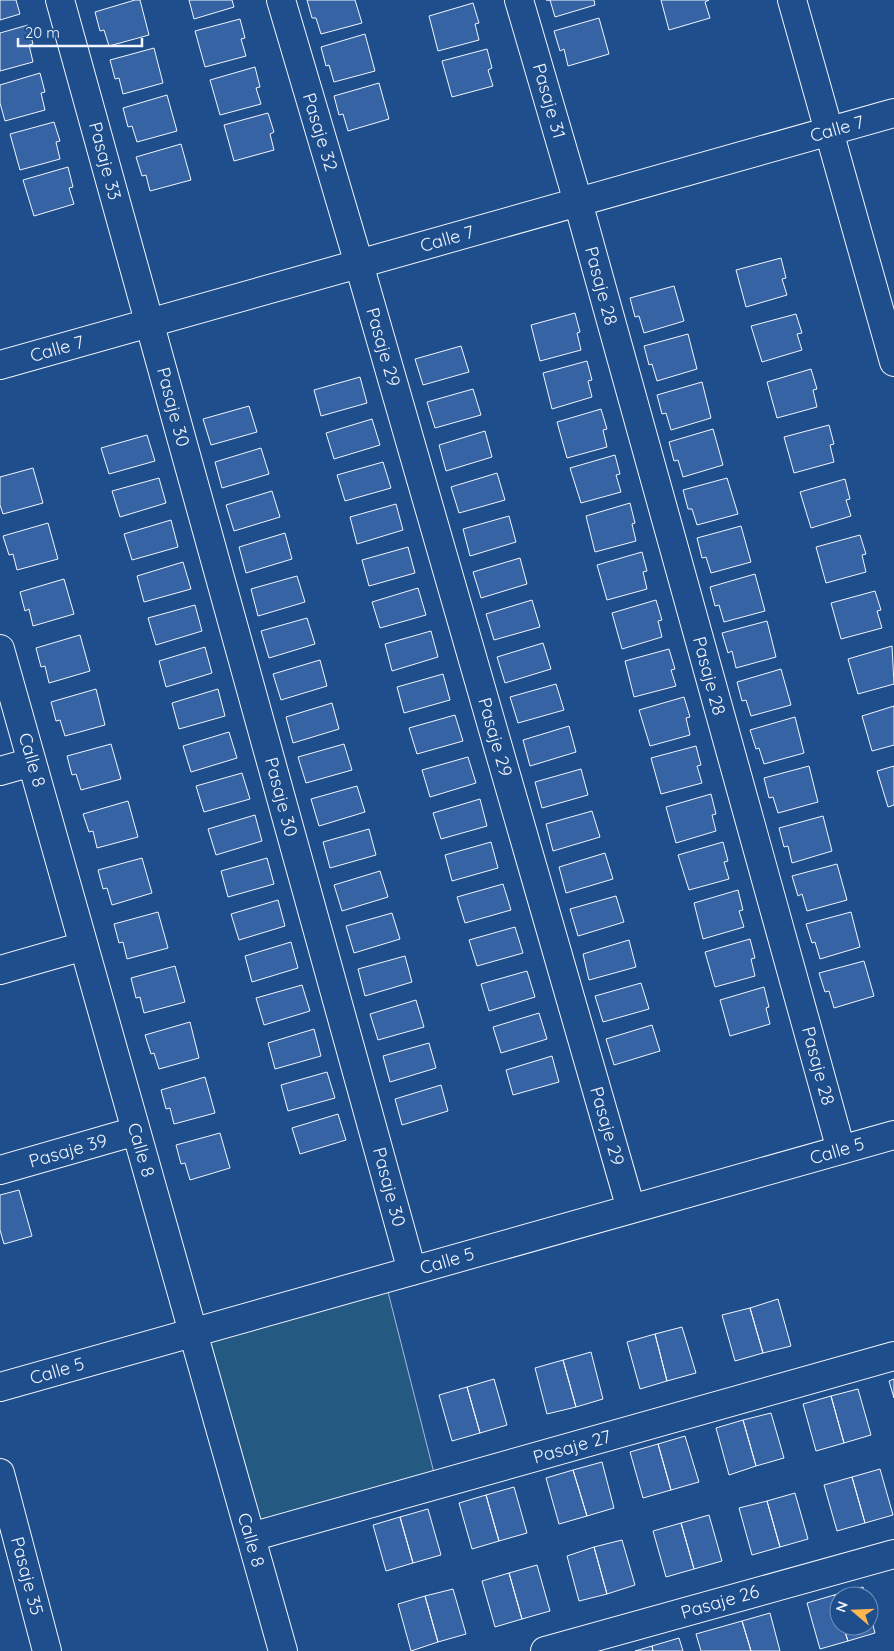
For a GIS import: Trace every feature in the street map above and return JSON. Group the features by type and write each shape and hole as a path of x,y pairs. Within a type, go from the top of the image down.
{"street":[{"name":"Pasaje 33","path":"60,0 150,323"},
{"name":"Pasaje 32","path":"281,0 359,264"},
{"name":"Pasaje 31","path":"519,0 578,202"},
{"path":"792,0 829,131 888,320 894,362"},
{"name":"Calle 7","path":"0,365 894,113"},
{"name":"Pasaje 28","path":"578,202 841,1150"},
{"name":"Pasaje 29","path":"359,264 630,1209"},
{"name":"Pasaje 30","path":"150,323 412,1271"},
{"name":"Calle 8","path":"0,649 283,1651"},
{"path":"0,771 32,762"},
{"path":"0,970 84,946"},
{"name":"Pasaje 39","path":"0,1170 136,1131"},
{"name":"Calle 5","path":"0,1387 894,1135"},
{"name":"Pasaje 27","path":"251,1538 894,1356"},
{"name":"Pasaje 35","path":"0,1472 47,1651"},
{"name":"Pasaje 26","path":"545,1651 894,1554"}],"shaded area":[{"path":"387,1288 435,1477 257,1526 207,1338"}],"building":[{"path":"0,0 16,0 20,14 0,20"},
{"path":"140,0 149,35 109,46 104,30 100,31 95,12"},
{"path":"189,0 232,0 234,7 194,19"},
{"path":"307,0 355,0 362,23 321,34 316,18 312,18"},
{"path":"550,0 594,0 595,5 555,17"},
{"path":"661,0 709,0 705,2 710,18 669,30"},
{"path":"473,3 479,23 475,24 479,40 438,51 429,16"},
{"path":"599,18 609,54 568,66 564,49 560,51 554,31"},
{"path":"240,19 245,38 241,39 246,56 205,67 195,31"},
{"path":"28,25 33,44 29,45 33,62 0,71 0,33"},
{"path":"365,34 375,71 334,82 329,65 326,66 321,47"},
{"path":"154,48 163,83 123,94 119,78 115,79 110,60"},
{"path":"487,49 492,68 488,70 493,86 452,97 442,61"},
{"path":"255,67 260,87 256,88 261,104 220,115 210,80"},
{"path":"40,73 45,92 41,93 45,110 5,121 0,103 0,85"},
{"path":"379,83 389,119 348,131 343,114 339,115 334,96"},
{"path":"167,95 177,131 137,142 132,126 128,127 123,108"},
{"path":"268,113 274,132 270,134 274,150 234,161 224,125"},
{"path":"54,122 60,141 56,142 60,159 20,170 10,134"},
{"path":"181,144 191,180 150,191 146,175 142,176 136,157"},
{"path":"68,167 73,187 69,188 74,204 34,216 23,180"},
{"path":"781,258 786,278 782,279 787,295 746,307 736,270"},
{"path":"674,286 684,321 644,333 639,316 635,317 630,298"},
{"path":"575,313 580,332 577,333 581,350 540,361 531,325"},
{"path":"796,314 802,333 797,334 802,350 762,362 751,326"},
{"path":"688,334 697,369 657,381 652,364 649,365 644,346"},
{"path":"461,346 469,372 423,385 415,359"},
{"path":"587,361 592,380 588,381 592,397 552,409 543,373"},
{"path":"811,369 817,389 813,390 817,407 777,418 767,382"},
{"path":"360,377 367,403 321,416 314,390"},
{"path":"702,382 711,418 671,430 666,413 662,414 657,395"},
{"path":"473,389 481,415 435,428 427,402"},
{"path":"249,406 257,432 211,445 203,419"},
{"path":"601,409 607,429 603,430 607,447 567,458 557,422"},
{"path":"372,419 380,445 334,459 326,433"},
{"path":"829,425 834,444 830,445 834,462 794,473 784,437"},
{"path":"713,429 723,465 683,477 678,460 674,461 669,442"},
{"path":"485,431 492,457 446,471 439,445"},
{"path":"147,435 155,461 109,474 101,448"},
{"path":"261,448 269,474 222,488 215,462"},
{"path":"615,455 620,474 616,475 621,492 581,503 570,468"},
{"path":"383,462 391,488 345,501 337,475"},
{"path":"33,468 43,503 3,514 0,505 0,477"},
{"path":"497,473 505,500 459,513 451,487"},
{"path":"159,478 166,503 120,517 112,491"},
{"path":"727,478 738,514 697,525 692,509 688,509 683,490"},
{"path":"845,479 850,499 846,500 851,516 811,528 800,492"},
{"path":"272,491 280,517 234,531 226,505"},
{"path":"630,503 635,523 632,524 636,541 595,552 586,516"},
{"path":"396,504 403,530 357,544 350,517"},
{"path":"509,516 516,542 470,556 463,529"},
{"path":"171,520 178,547 132,560 124,534"},
{"path":"48,523 58,559 17,570 13,554 9,555 3,536"},
{"path":"741,526 751,562 711,573 706,557 702,558 697,538"},
{"path":"285,533 292,559 246,573 239,547"},
{"path":"860,535 866,554 862,555 866,572 826,583 816,547"},
{"path":"408,547 415,573 369,586 362,560"},
{"path":"642,552 647,571 643,572 647,589 607,600 597,565"},
{"path":"520,558 527,584 481,598 473,572"},
{"path":"183,562 191,589 144,602 137,576"},
{"path":"755,574 765,611 724,622 719,605 715,606 710,587"},
{"path":"297,576 305,602 258,616 251,589"},
{"path":"64,579 74,614 33,626 29,609 25,611 20,592"},
{"path":"418,588 426,615 380,628 372,602"},
{"path":"875,591 881,610 877,611 882,628 841,639 831,603"},
{"path":"532,600 540,627 494,640 486,614"},
{"path":"656,600 662,620 658,621 662,637 622,649 612,613"},
{"path":"195,605 202,631 156,645 148,618"},
{"path":"307,618 315,644 269,658 261,631"},
{"path":"767,621 776,657 736,668 732,651 728,653 722,633"},
{"path":"431,631 438,657 392,671 385,644"},
{"path":"80,635 90,671 49,683 45,666 41,667 36,648"},
{"path":"543,643 551,669 505,683 497,657"},
{"path":"892,646 894,684 858,694 848,659"},
{"path":"205,647 212,673 166,687 159,661"},
{"path":"669,649 675,669 671,670 676,686 634,697 625,661"},
{"path":"320,660 327,686 281,700 273,674"},
{"path":"781,669 791,705 751,716 746,700 742,701 737,682"},
{"path":"443,674 450,700 404,713 397,687"},
{"path":"556,684 564,710 518,723 510,697"},
{"path":"96,689 105,725 65,736 60,720 56,721 51,702"},
{"path":"218,689 225,716 179,729 172,703"},
{"path":"684,697 690,717 686,718 690,735 650,746 639,710"},
{"path":"332,703 339,729 293,743 286,717"},
{"path":"894,706 894,745 872,751 862,716"},
{"path":"455,715 463,741 417,754 409,728"},
{"path":"795,717 804,753 764,764 759,748 756,749 750,730"},
{"path":"569,726 576,752 530,766 523,740"},
{"path":"229,732 237,758 191,772 183,746"},
{"path":"111,744 121,779 81,790 76,774 72,775 67,756"},
{"path":"344,744 352,770 306,783 298,757"},
{"path":"696,746 701,765 697,766 702,783 661,794 651,758"},
{"path":"468,757 476,783 430,797 422,770"},
{"path":"809,766 818,802 778,813 773,797 769,798 764,778"},
{"path":"894,766 894,805 888,807 877,771"},
{"path":"581,769 588,795 542,808 535,782"},
{"path":"242,773 250,799 204,812 196,786"},
{"path":"357,786 365,812 319,826 311,799"},
{"path":"711,794 716,814 712,815 716,831 676,843 666,807"},
{"path":"480,799 487,826 441,839 433,813"},
{"path":"128,801 138,837 97,848 93,831 89,832 83,814"},
{"path":"592,811 600,837 553,851 546,824"},
{"path":"255,815 262,841 216,855 208,829"},
{"path":"823,816 832,851 792,863 788,846 784,847 779,828"},
{"path":"369,829 376,855 330,868 323,842"},
{"path":"491,842 498,868 452,881 445,855"},
{"path":"723,842 728,861 724,862 729,879 689,890 678,855"},
{"path":"605,853 613,879 566,893 559,867"},
{"path":"142,858 152,893 112,905 107,888 103,889 98,870"},
{"path":"267,858 274,884 228,897 221,871"},
{"path":"837,864 847,900 807,911 802,894 798,896 792,876"},
{"path":"380,871 388,897 342,911 334,885"},
{"path":"503,884 511,910 465,923 457,897"},
{"path":"738,890 743,910 739,911 744,927 703,939 694,903"},
{"path":"616,896 624,922 578,936 570,909"},
{"path":"278,900 285,926 239,940 231,914"},
{"path":"158,912 168,948 127,959 123,942 119,943 114,924"},
{"path":"851,912 860,947 820,959 815,942 812,943 806,924"},
{"path":"392,913 400,939 354,953 346,926"},
{"path":"515,927 523,953 477,966 469,940"},
{"path":"750,939 755,958 751,959 755,976 715,987 705,952"},
{"path":"629,940 636,967 589,980 583,954"},
{"path":"291,942 298,968 252,982 245,956"},
{"path":"405,956 412,982 365,996 358,969"},
{"path":"864,961 874,996 834,1008 829,991 825,992 819,973"},
{"path":"175,966 185,1002 144,1013 140,997 136,998 131,978"},
{"path":"527,971 535,997 489,1011 481,984"},
{"path":"641,983 649,1009 603,1022 595,996"},
{"path":"302,985 310,1011 264,1025 256,998"},
{"path":"764,987 769,1007 766,1008 770,1024 730,1036 720,1000"},
{"path":"416,1000 424,1027 378,1040 370,1014"},
{"path":"539,1013 547,1039 501,1053 493,1027"},
{"path":"190,1022 199,1058 159,1069 154,1053 151,1054 145,1035"},
{"path":"652,1025 660,1051 614,1065 606,1039"},
{"path":"314,1029 321,1056 275,1069 268,1043"},
{"path":"429,1043 436,1068 390,1082 383,1056"},
{"path":"552,1056 559,1082 513,1095 506,1070"},
{"path":"327,1072 335,1098 288,1111 281,1085"},
{"path":"205,1077 215,1113 174,1124 170,1108 166,1109 161,1090"},
{"path":"441,1085 448,1111 402,1125 395,1099"},
{"path":"338,1114 346,1140 300,1154 292,1128"},
{"path":"220,1133 230,1168 190,1180 185,1163 181,1164 176,1145"},
{"path":"19,1190 32,1236 4,1244 0,1230 0,1195"},
{"path":"778,1299 791,1346 763,1353 750,1308"},
{"path":"750,1308 763,1353 735,1361 722,1315"},
{"path":"682,1327 696,1373 667,1381 655,1334"},
{"path":"655,1334 667,1381 640,1389 627,1342"},
{"path":"591,1352 603,1399 576,1407 563,1360"},
{"path":"563,1360 576,1407 547,1414 535,1368"},
{"path":"494,1379 507,1425 480,1433 467,1387"},
{"path":"894,1379 894,1398 889,1381"},
{"path":"467,1387 480,1433 452,1441 439,1395"},
{"path":"858,1389 871,1435 844,1443 831,1396"},
{"path":"831,1396 844,1443 816,1451 803,1404"},
{"path":"771,1413 784,1458 756,1466 743,1420"},
{"path":"743,1420 756,1466 729,1475 716,1428"},
{"path":"685,1436 699,1482 671,1490 658,1444"},
{"path":"658,1444 671,1490 643,1498 630,1452"},
{"path":"602,1462 614,1508 587,1516 573,1470"},
{"path":"880,1469 893,1515 865,1523 852,1477"},
{"path":"573,1470 587,1516 559,1524 546,1478"},
{"path":"852,1477 865,1523 837,1531 824,1485"},
{"path":"514,1487 527,1533 499,1541 486,1495"},
{"path":"795,1493 808,1539 780,1547 767,1501"},
{"path":"486,1495 499,1541 472,1549 459,1503"},
{"path":"767,1501 780,1547 752,1555 739,1508"},
{"path":"428,1509 441,1555 413,1563 400,1517"},
{"path":"709,1515 722,1561 694,1569 681,1523"},
{"path":"400,1517 413,1563 386,1571 373,1525"},
{"path":"681,1523 694,1569 666,1577 653,1531"},
{"path":"622,1540 635,1585 607,1594 594,1547"},
{"path":"594,1547 607,1594 579,1601 567,1556"},
{"path":"537,1565 550,1611 522,1619 509,1573"},
{"path":"509,1573 522,1619 495,1627 482,1581"},
{"path":"453,1589 466,1634 438,1642 425,1596"},
{"path":"425,1596 438,1642 411,1651 398,1604"},
{"path":"829,1596 829,1636 846,1636 848,1641 820,1649 807,1603"},
{"path":"770,1613 780,1651 751,1651 742,1621"},
{"path":"742,1621 751,1651 701,1651 696,1634"},
{"path":"846,1636 865,1636 848,1641"},
{"path":"679,1638 683,1651 653,1651 652,1646"},
{"path":"652,1646 653,1651 635,1651"}]}
